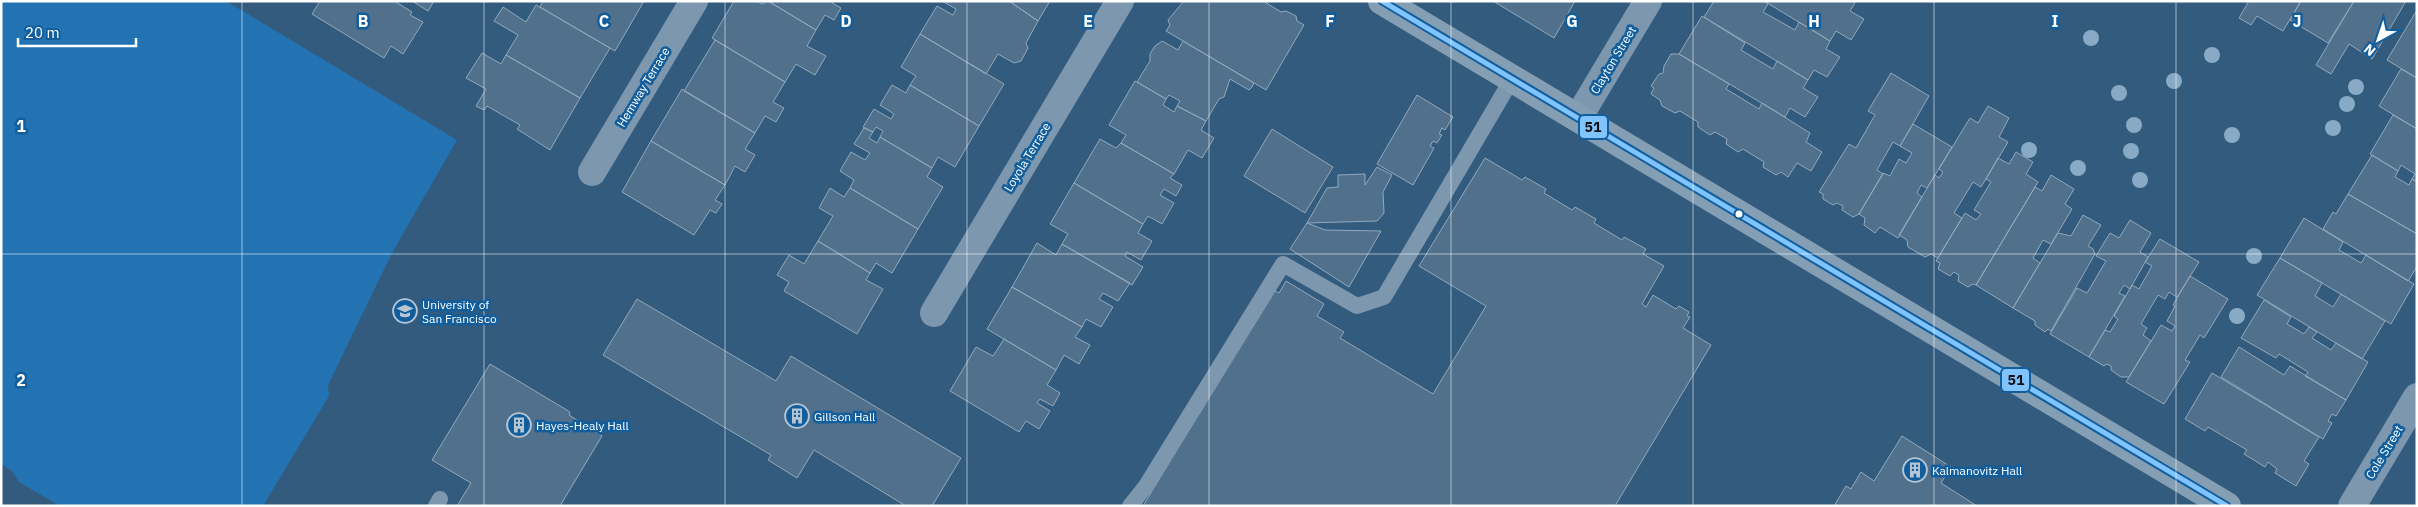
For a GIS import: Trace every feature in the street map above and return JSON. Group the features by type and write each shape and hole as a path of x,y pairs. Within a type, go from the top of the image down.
{"main road":[{"path":"1382,1 2227,506"}],"street":[{"name":"Hemway Terrace","path":"592,172 694,1"},
{"name":"Loyola Terrace","path":"934,313 1120,1"},
{"name":"Clayton Street","path":"1578,118 1648,1"},
{"name":"Cole Street","path":"2352,506 2417,398"}],"lane":[{"path":"1130,506 1146,486 1283,264 1357,306 1384,297 1512,79"}],"shaded area":[{"path":"1,1 226,1 457,140 392,253 328,385 329,396 263,506 60,506 19,482 12,471 1,464"}],"building":[{"path":"320,1 394,1 412,12 410,15 423,22 403,54 391,46 384,58 312,14"},
{"path":"412,1 434,1 428,11"},
{"path":"543,1 644,1 615,51 540,7"},
{"path":"734,1 757,1 762,4 768,1 816,30 807,46 826,56 815,75 796,64 785,82 712,38"},
{"path":"768,1 833,1 832,3 841,8 834,20 825,15 816,30"},
{"path":"942,1 1009,1 1038,21 1026,43 1028,48 1021,61 1014,63 998,54 986,74 920,34 937,6 953,15 956,9"},
{"path":"1009,1 1050,1 1038,21"},
{"path":"1184,1 1263,1 1281,12 1286,11 1296,16 1297,21 1304,25 1266,90 1166,31 1170,25 1168,20"},
{"path":"1493,1 1575,1 1554,38"},
{"path":"1714,1 1764,1 1768,4 1763,12 1795,30 1799,22 1830,41 1826,49 1840,57 1827,77 1814,70 1808,80 1704,17"},
{"path":"1764,1 1852,1 1855,3 1850,11 1864,19 1851,40 1836,31 1830,41"},
{"path":"2249,1 2301,1 2283,31 2257,16 2251,25 2239,18"},
{"path":"2301,1 2354,1 2328,43 2290,20"},
{"path":"2354,1 2406,1 2372,59 2349,44 2331,74 2316,65"},
{"path":"536,5 610,48 580,98 506,55 518,35 494,21 503,7 526,22"},
{"path":"2417,10 2417,78 2387,60"},
{"path":"1702,16 1745,43 1741,50 1773,69 1777,61 1808,80 1803,88 1818,97 1805,117 1790,108 1785,117 1679,54"},
{"path":"920,34 1004,84 979,126 910,85 916,76 901,67"},
{"path":"715,40 785,82 773,102 784,108 776,122 765,116 755,133 684,91"},
{"path":"1162,41 1178,50 1183,41 1254,83 1249,90 1230,79 1224,97 1219,99 1206,121 1177,106 1180,101 1169,95 1166,99 1137,82 1150,61 1150,54 1155,46"},
{"path":"482,53 501,64 506,55 580,98 550,150 517,129 520,125 487,106 484,110 476,106 486,89 466,78"},
{"path":"1671,54 1679,54 1729,84 1726,89 1759,109 1762,103 1810,133 1806,142 1822,152 1811,171 1797,163 1788,177 1781,172 1776,175 1763,167 1764,162 1743,149 1738,152 1726,144 1727,139 1715,132 1710,135 1698,127 1698,122 1680,111 1675,113 1662,106 1660,100 1651,94 1654,88 1651,86 1659,74 1663,73 1664,66"},
{"path":"2401,69 2417,78 2417,129 2379,106"},
{"path":"1891,73 1929,96 1900,146 1893,142 1877,170 1883,174 1859,214 1853,217 1842,210 1843,206 1837,203 1833,205 1823,199 1823,194 1819,192 1849,144 1856,148 1875,115 1868,111"},
{"path":"1135,81 1166,99 1163,105 1174,112 1177,106 1206,121 1201,130 1214,138 1202,158 1188,150 1174,174 1121,143 1126,135 1109,125"},
{"path":"892,85 906,93 910,85 979,126 955,167 938,157 932,168 880,137 883,131 876,127 873,132 863,127 874,109 891,119 894,114 880,105"},
{"path":"682,89 755,133 745,149 755,155 745,172 735,166 725,185 651,141"},
{"path":"1417,95 1453,117 1445,130 1442,128 1439,134 1442,135 1437,143 1433,141 1430,146 1434,148 1413,185 1377,164"},
{"path":"1988,106 2009,118 1999,137 2008,142 1981,187 1973,182 1954,213 1962,218 1938,258 1931,254 1925,257 1908,247 1907,240 1899,235 1935,175 1939,178 1943,172 1939,169 1970,118 1978,123"},
{"path":"2393,115 2417,129 2417,182 2412,179 2415,174 2401,165 2398,171 2370,154"},
{"path":"1913,124 1952,147 1927,188 1921,185 1917,193 1922,197 1898,238 1880,227 1875,233 1864,225 1865,218 1859,214 1883,173 1890,176 1899,159 1906,163 1912,153 1900,146"},
{"path":"864,128 873,132 869,138 877,143 880,137 932,168 927,177 943,187 918,229 850,188 854,180 840,171 851,152 865,160 870,153 854,144"},
{"path":"1272,129 1333,167 1305,213 1244,176"},
{"path":"1100,139 1116,148 1121,143 1174,174 1170,178 1182,185 1176,196 1164,189 1160,195 1174,203 1162,224 1148,216 1143,224 1074,183"},
{"path":"651,141 725,185 715,200 722,204 716,213 710,210 694,235 622,192"},
{"path":"2016,152 2033,162 2026,174 2038,182 1976,285 1973,284 1968,287 1958,281 1959,275 1954,272 1950,276 1938,269 1940,263 1936,261 1965,213 1976,220 1981,214 1974,210 1991,182 1986,179 1998,158 2009,164"},
{"path":"2372,155 2398,171 2395,177 2409,185 2412,179 2417,182 2417,234 2348,194"},
{"path":"1485,158 1522,180 1525,177 1546,189 1544,193 1572,210 1575,207 1596,219 1594,223 1622,240 1624,237 1646,249 1643,254 1664,266 1642,304 1646,307 1653,295 1676,309 1679,306 1689,312 1687,316 1690,317 1683,328 1711,345 1615,506 1143,506 1273,290 1279,293 1286,281 1324,304 1317,316 1344,332 1340,338 1433,394 1486,306 1419,266"},
{"path":"1377,167 1392,175 1383,192 1384,213 1377,221 1307,223 1327,188 1338,187 1338,175 1365,174 1365,185"},
{"path":"2051,175 2074,189 2065,204 2072,209 2051,244 2043,240 2033,258 2040,263 2013,308 1976,285 2035,187 2042,191"},
{"path":"1074,183 1143,224 1138,233 1152,241 1141,260 1127,252 1125,256 1143,267 1132,285 1062,244 1068,234 1050,224"},
{"path":"830,188 844,197 850,188 918,229 892,273 876,263 870,273 818,241 833,216 819,208"},
{"path":"2348,194 2417,234 2417,267 2408,281 2323,229 2333,212 2336,214"},
{"path":"2083,215 2101,225 2088,246 2093,249 2095,254 2051,331 2048,329 2045,332 2035,325 2035,321 2013,308 2058,233 2071,236"},
{"path":"2304,218 2343,242 2339,250 2361,263 2366,255 2414,284 2391,324 2280,258"},
{"path":"2130,220 2151,233 2140,252 2148,257 2130,289 2124,285 2119,293 2125,296 2089,357 2050,334 2077,288 2087,293 2106,261 2096,256 2110,233 2119,238"},
{"path":"1307,223 1325,230 1381,231 1349,287 1290,249"},
{"path":"2160,239 2199,262 2177,297 2169,292 2165,299 2158,295 2141,324 2147,328 2143,335 2151,341 2129,377 2121,377 2111,370 2111,366 2107,364 2104,366 2089,357 2105,330 2110,332 2118,319 2114,316 2132,285 2139,289 2152,266 2145,262"},
{"path":"818,241 870,273 866,280 883,289 857,334 784,291 789,282 777,275 789,255 804,264"},
{"path":"1037,243 1056,255 1062,244 1130,283 1118,301 1103,293 1099,299 1113,307 1101,327 1086,319 1082,327 1012,287"},
{"path":"2280,258 2322,283 2315,296 2333,307 2341,294 2385,321 2362,359 2257,295"},
{"path":"2190,276 2228,299 2204,338 2200,335 2185,360 2190,362 2164,404 2126,382 2161,325 2172,331 2175,326 2167,321 2175,306 2173,305"},
{"path":"1012,287 1082,327 1075,337 1090,345 1079,364 1064,355 1056,370 987,329"},
{"name":"Gillson Hall","path":"637,299 776,381 791,356 961,458 932,506 906,506 814,450 797,478 768,460 771,455 603,355"},
{"path":"2264,300 2291,317 2287,324 2304,334 2309,327 2317,332 2312,338 2331,350 2336,343 2368,362 2346,400 2305,376 2308,372 2279,354 2276,358 2241,338"},
{"path":"1004,339 1056,370 1047,385 1060,393 1053,406 1040,399 1037,403 1050,411 1039,429 1026,421 1019,432 950,391 976,347 993,356"},
{"path":"2239,347 2284,375 2290,366 2346,400 2336,416 2332,414 2328,421 2332,423 2323,439 2221,377"},
{"name":"Hayes-Healy Hall","path":"490,364 570,412 569,415 602,436 560,506 457,506 471,483 432,460"},
{"path":"2212,373 2319,437 2304,461 2309,464 2296,486 2275,473 2277,469 2268,462 2265,467 2244,454 2247,450 2208,427 2205,431 2185,419"},
{"name":"Kalmanovitz Hall","path":"1902,436 1951,467 1941,483 1977,506 1834,506 1846,486 1851,489 1861,472 1874,481"}],"transit line":[{"name":"51","path":"1382,1 2227,506"}],"place":[{"name":"University of San Francisco","path":"405,311"},
{"name":"Gillson Hall","path":"797,416"},
{"name":"Hayes-Healy Hall","path":"519,425"},
{"name":"Kalmanovitz Hall","path":"1915,470"}]}
